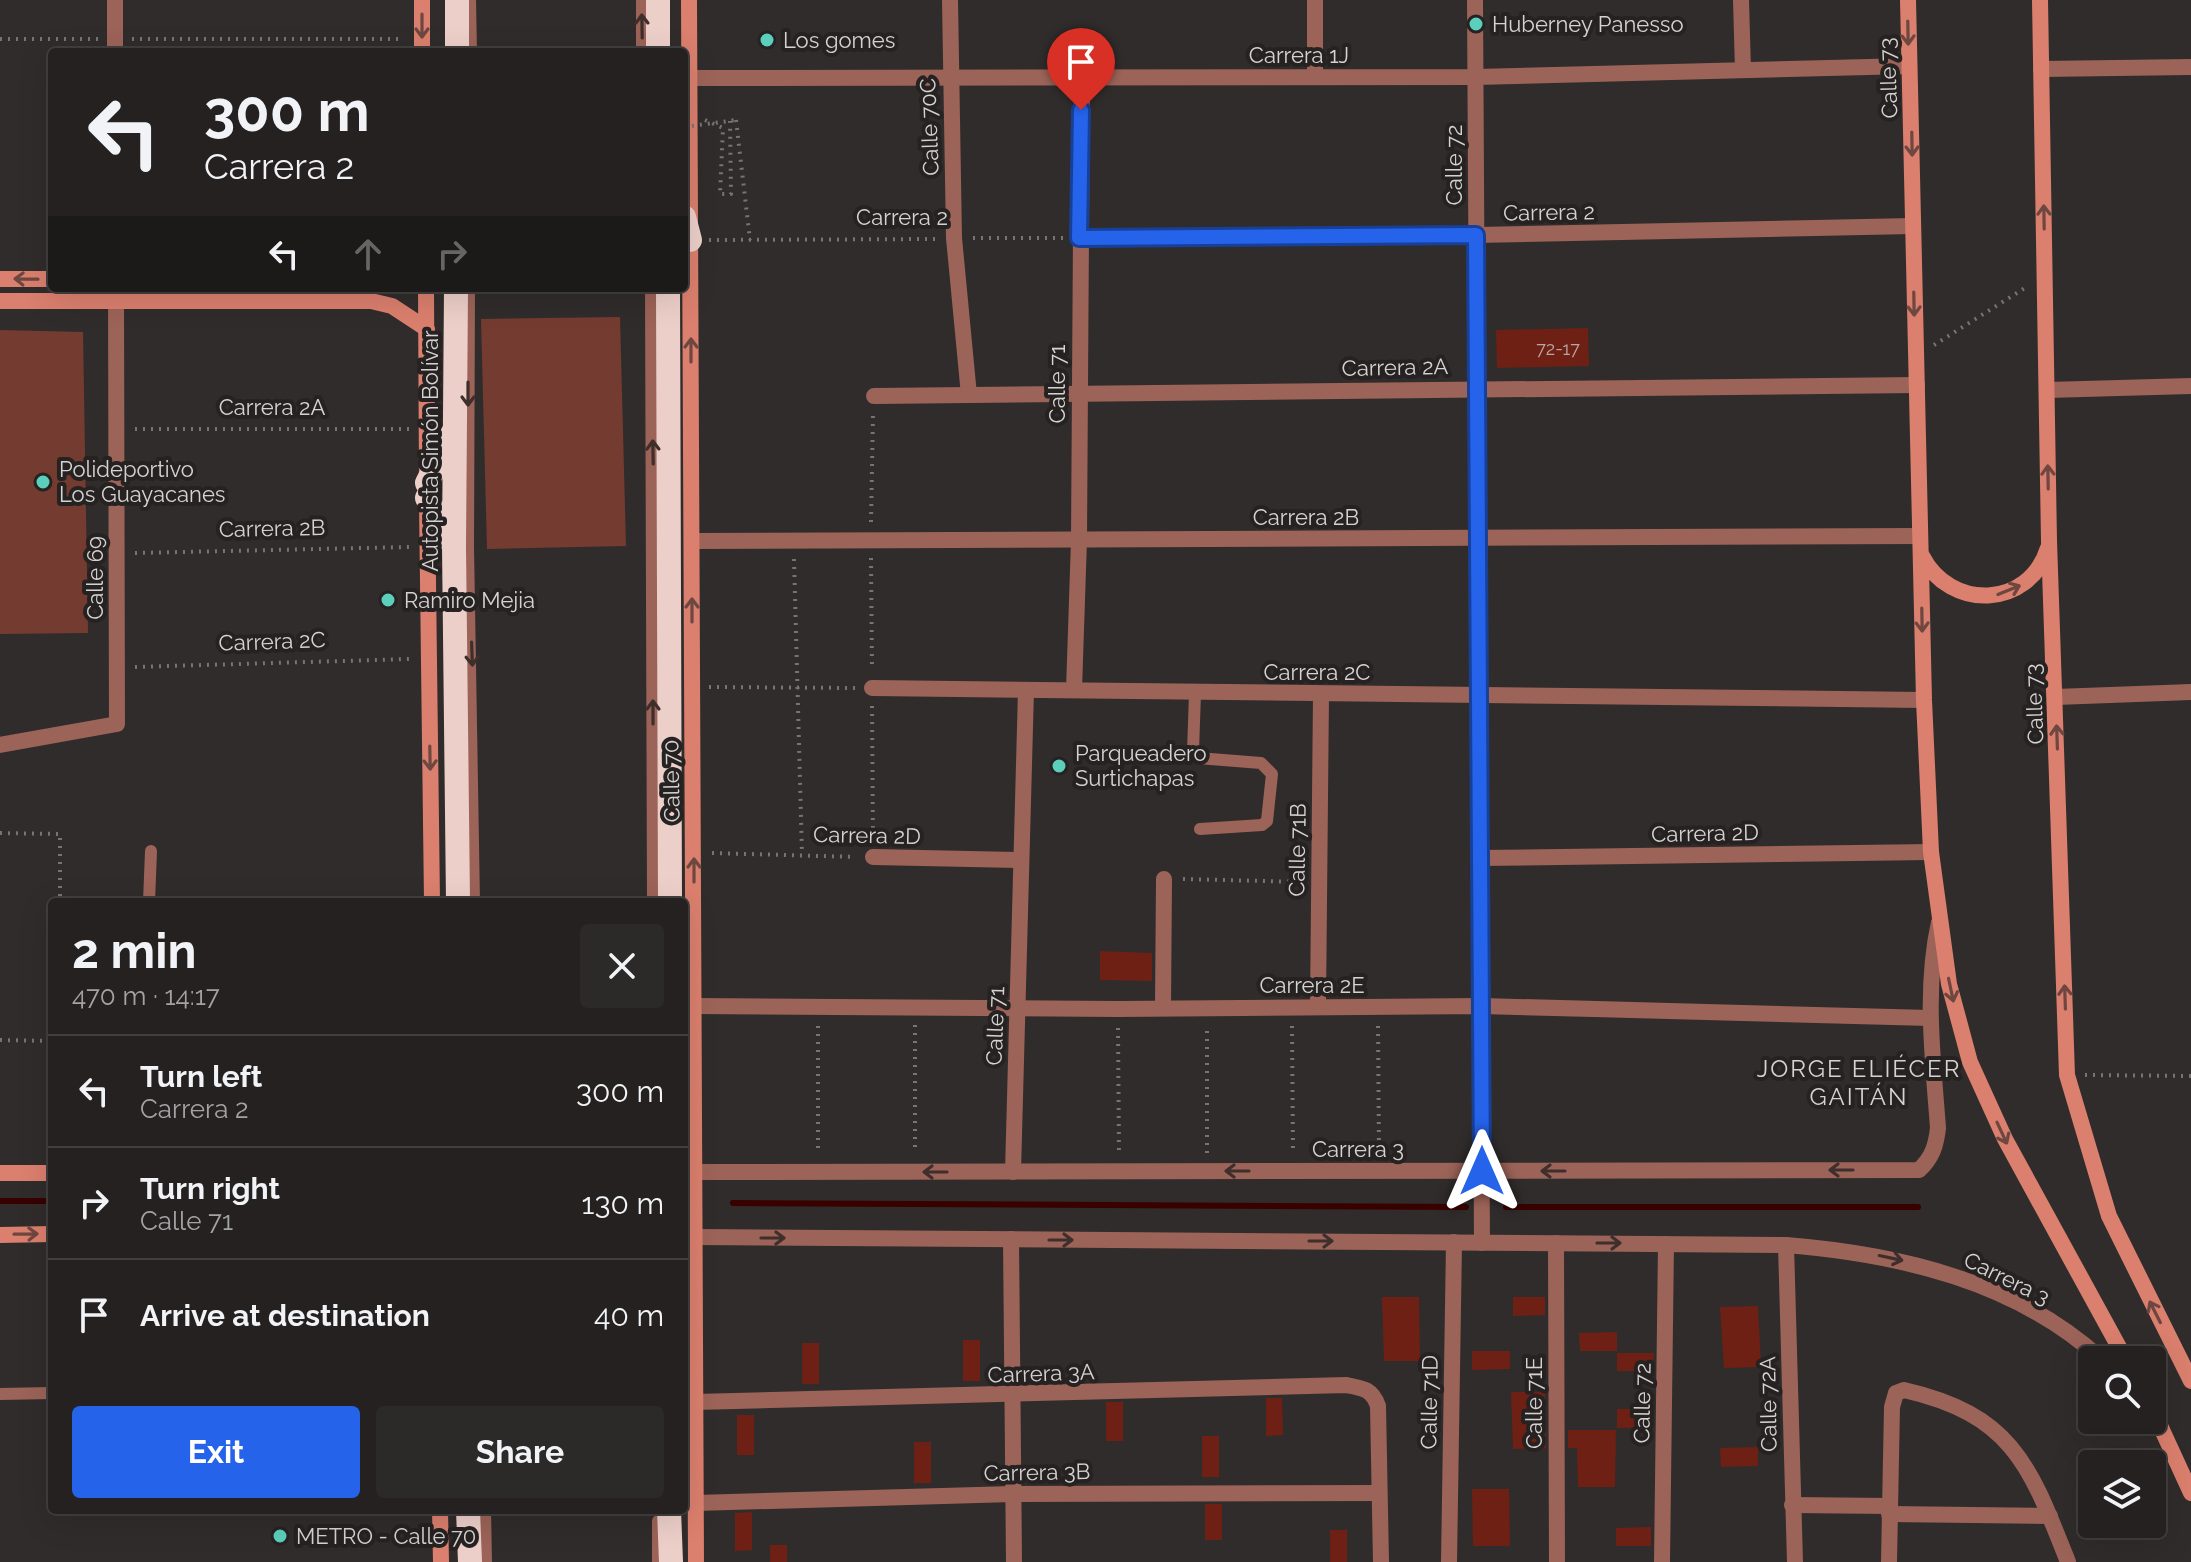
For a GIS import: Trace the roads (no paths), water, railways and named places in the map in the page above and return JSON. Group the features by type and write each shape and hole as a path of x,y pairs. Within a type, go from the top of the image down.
{"highway":[{"path":"445,47 457,0"},
{"path":"658,0 658,48"},
{"name":"Autopista Simón Bolívar","path":"456,292 454,546 458,898"},
{"path":"668,292 670,898"},
{"path":"454,546 427,491 455,428"},
{"path":"468,1514 470,1562"},
{"path":"669,1514 671,1562"}],"main road":[{"path":"422,0 445,47"},
{"name":"Calle 70","path":"689,0 694,232 694,1006 689,1237 695,1402 696,1562"},
{"name":"Calle 73","path":"1908,0 1924,700 1931,852 1949,984 1970,1062 2005,1139 2118,1346"},
{"name":"Calle 73","path":"2040,0 2049,541 2067,1075 2109,1216 2191,1381"},
{"path":"0,279 48,279"},
{"path":"426,292 432,898"},
{"path":"0,301 116,294 371,301 392,306 427,329"},
{"path":"1921,555 1933,574 1949,587 1969,595 1991,597 2012,591 2030,578 2043,561 2049,541"},
{"path":"0,1173 48,1173"},
{"path":"0,1235 48,1234"},
{"path":"2164,1434 2191,1493"},
{"path":"440,1514 441,1562"}],"street":[{"path":"115,0 115,46"},
{"name":"Calle 70C","path":"950,0 954,238 969,395"},
{"path":"1315,0 1315,77"},
{"name":"Calle 72","path":"1475,0 1482,1243"},
{"path":"1741,0 1743,70"},
{"name":"Carrera 1J","path":"689,78 1475,77 1909,66"},
{"path":"2041,69 2191,67"},
{"name":"Calle 71","path":"1074,690 1079,540 1082,78"},
{"name":"Carrera 2","path":"1079,238 1476,235 1913,226"},
{"name":"Calle 69","path":"0,745 117,724 116,294"},
{"name":"Carrera 2A","path":"874,396 1917,385"},
{"path":"2047,390 2191,386"},
{"name":"Carrera 2B","path":"692,541 1920,536"},
{"name":"Carrera 2C","path":"872,688 1924,700"},
{"name":"Calle 71","path":"1013,1172 1026,690"},
{"path":"2056,697 2191,692"},
{"name":"Calle 71B","path":"1318,1006 1321,694"},
{"name":"Carrera 2D","path":"1480,858 1931,852"},
{"name":"Carrera 2D","path":"873,857 1021,860"},
{"path":"1163,1006 1164,879"},
{"name":"Carrera 3","path":"689,1172 1919,1170 1929,1162 1936,1146 1938,1128 1930,1018 1932,954 1940,920"},
{"name":"Carrera 2E","path":"694,1006 1118,1009 1163,1006 1482,1006 1930,1018"},
{"name":"Carrera 3","path":"689,1237 1786,1245 1877,1255 1941,1271 2036,1314 2082,1346"},
{"path":"1011,1239 1014,1562"},
{"name":"Calle 71D","path":"1449,1562 1454,1242"},
{"name":"Calle 71E","path":"1556,1243 1557,1562"},
{"name":"Calle 72","path":"1662,1562 1666,1244"},
{"name":"Calle 72A","path":"1786,1245 1795,1562"},
{"name":"Carrera 3A","path":"695,1402 1346,1385 1364,1388 1374,1395 1378,1406 1379,1493"},
{"path":"1889,1562 1892,1407 1896,1393 1904,1390 1963,1408 2005,1437 2038,1485 2068,1562"},
{"path":"1379,1493 1381,1562"},
{"name":"Carrera 3B","path":"696,1503 1013,1494 1379,1493"},
{"path":"1792,1505 2050,1516"}],"lane":[{"path":"445,47 470,0"},
{"path":"642,0 642,48"},
{"path":"469,292 468,546 474,898"},
{"path":"651,292 653,898"},
{"path":"1195,693 1193,752 1198,758 1261,763 1272,774 1267,821 1262,825 1200,829"},
{"path":"149,898 151,851"},
{"path":"0,1394 48,1393"},
{"path":"485,1514 486,1562"},
{"path":"658,1514 658,1562"}],"waterway":[{"path":"0,1201 48,1201"},
{"path":"733,1203 1466,1207"},
{"path":"1506,1207 1918,1207"}],"place":[{"name":"Huberney Panesso","path":"1476,24"},
{"name":"Los gomes","path":"767,40"},
{"name":"Polideportivo Los Guayacanes","path":"43,482"},
{"name":"Ramiro Mejia","path":"388,600"},
{"name":"Parqueadero Surtichapas","path":"1059,766"},
{"name":"METRO - Calle 70","path":"280,1536"}],"district":[{"name":"JORGE ELIÉCER GAITÁN","path":"1859,1082"}]}
